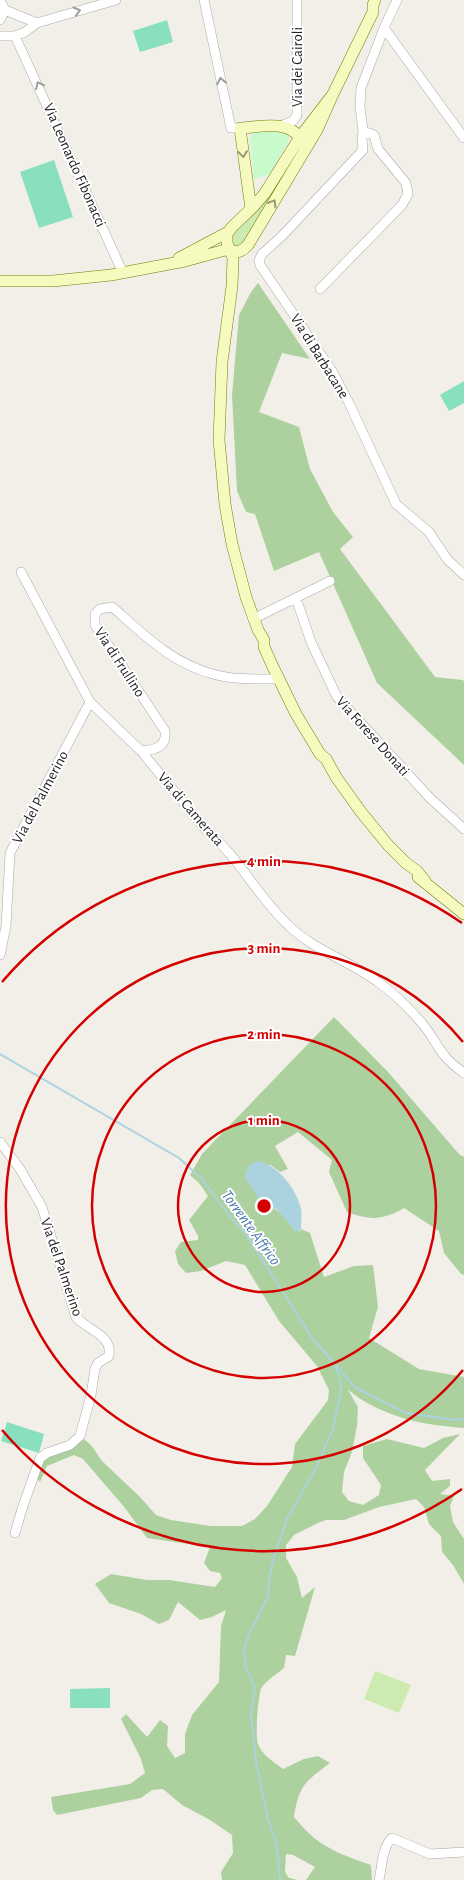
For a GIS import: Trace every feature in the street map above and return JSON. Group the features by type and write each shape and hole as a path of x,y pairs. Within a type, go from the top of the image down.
{"main road":[{"path":"232,286 241,258 248,245 304,153 372,14 375,0"},
{"path":"372,14 380,8 383,0"},
{"path":"168,263 228,232 265,193 300,137 321,115"},
{"path":"251,209 236,128 283,126 292,129 300,137 304,153"},
{"path":"228,232 227,242 233,258 232,286 221,375 221,466 227,518 239,574 258,630 257,636 307,733 361,812 414,873 464,914"},
{"path":"0,281 53,281 123,273 185,261 229,249 240,252 248,245"}],"street":[{"path":"0,0 4,10 0,20"},
{"path":"0,36 15,36 25,32 37,23 116,0"},
{"path":"204,0 236,128"},
{"name":"Via dei Cairoli","path":"283,126 291,123 296,114 297,0"},
{"path":"378,149 363,150 360,107 361,88 384,28 398,0"},
{"path":"4,10 37,23"},
{"path":"372,14 388,19"},
{"path":"384,28 464,138"},
{"name":"Via Leonardo Fibonacci","path":"15,36 123,273"},
{"path":"283,126 302,123 321,115"},
{"path":"320,289 402,205 408,194 406,183 378,149 374,135 363,131"},
{"name":"Via di Barbacane","path":"363,150 262,254 260,262 332,371 396,504 428,532 447,560 464,575"},
{"name":"Via di Camerata","path":"21,572 90,702 141,752 206,830 234,858 256,890 288,926 304,938 378,982 400,1000 424,1027 445,1057 464,1073"},
{"path":"253,619 330,580"},
{"name":"Via Forese Donati","path":"296,598 311,642 337,696 430,798 464,829"},
{"name":"Via di Frullino","path":"141,752 150,751 161,746 164,742 164,730 95,625 95,614 100,609 112,607 162,650 197,669 214,675 278,679"},
{"path":"255,679 266,674 273,667"},
{"name":"Via del Palmerino","path":"0,955 6,926 10,853 90,702"},
{"name":"Via del Palmerino","path":"0,1142 20,1170 42,1207 76,1317 82,1324 97,1331 105,1339 110,1350 109,1356 98,1363 95,1368 91,1395 80,1436 70,1445 47,1453 40,1458 15,1533"},
{"path":"379,1880 385,1850 392,1838 430,1854 464,1852"}],"green space":[{"path":"167,20 173,42 140,52 133,31"},
{"path":"277,131 286,133 289,137 288,142 270,174 254,179 250,139 253,133"},
{"path":"301,148 245,244 233,247 231,238 296,149"},
{"path":"54,160 73,217 39,228 20,172"},
{"path":"258,283 310,359 282,353 259,412 299,427 310,469 333,512 353,537 340,549 435,677 463,680 464,765 377,683 319,552 274,571 255,514 246,512 237,491 232,395 239,315"},
{"path":"464,381 464,403 449,411 440,395"},
{"path":"334,1017 388,1072 459,1154 464,1157 464,1275 461,1274 444,1253 439,1231 404,1208 389,1215 376,1218 362,1217 347,1212 329,1172 332,1160 298,1132 275,1146 288,1169 280,1172 269,1164 272,1208 280,1212 292,1227 310,1233 324,1277 354,1266 373,1265 378,1307 369,1338 419,1369 464,1377 464,1428 425,1423 400,1417 362,1400 348,1390 358,1407 357,1426 352,1452 344,1472 342,1492 349,1501 363,1505 379,1495 381,1485 363,1458 363,1446 387,1439 424,1448 443,1438 460,1434 425,1470 432,1481 450,1479 450,1486 440,1494 454,1496 450,1506 453,1522 464,1539 464,1584 453,1565 442,1552 441,1536 429,1524 424,1507 416,1499 379,1507 344,1520 326,1520 294,1535 286,1545 286,1558 297,1577 302,1598 315,1587 295,1656 286,1655 284,1668 268,1680 261,1689 257,1717 257,1740 265,1755 283,1769 304,1759 318,1756 330,1763 304,1785 298,1798 294,1817 310,1835 326,1846 341,1854 371,1865 372,1880 306,1880 315,1867 293,1855 286,1854 285,1872 289,1878 298,1880 222,1880 221,1872 233,1853 232,1835 210,1820 182,1805 163,1789 152,1790 141,1798 57,1815 53,1810 51,1797 130,1784 145,1773 141,1759 121,1719 126,1714 147,1737 160,1720 168,1726 167,1746 175,1758 185,1753 185,1734 192,1715 219,1682 221,1626 226,1610 212,1617 200,1620 178,1602 169,1620 159,1624 141,1614 109,1603 95,1584 111,1574 215,1587 222,1578 220,1573 210,1571 204,1563 210,1547 147,1538 125,1508 83,1459 74,1455 47,1466 40,1482 34,1475 40,1458 80,1436 91,1445 102,1461 156,1515 171,1520 211,1526 242,1526 255,1519 267,1506 292,1467 295,1444 328,1400 329,1390 317,1366 279,1321 245,1265 226,1261 201,1271 186,1273 178,1264 175,1251 181,1242 198,1240 198,1236 189,1220 208,1196 199,1183 190,1175 202,1154"},
{"path":"7,1422 44,1434 39,1453 1,1441"},
{"path":"375,1671 411,1685 399,1713 364,1699"},
{"path":"110,1688 110,1708 70,1708 70,1689"}],"water":[{"path":"259,1161 280,1173 295,1193 301,1209 301,1229 297,1232 277,1209 272,1208 258,1198 245,1177 249,1166"}],"waterway":[{"name":"Torrente Affrico","path":"0,1054 179,1158 202,1179 232,1219 246,1234 312,1338 356,1388 406,1413 455,1420 464,1419"},
{"path":"280,1880 277,1845 268,1819 256,1762 251,1713 255,1687 246,1668 244,1649 268,1597 269,1578 274,1557 287,1519 318,1464 333,1428 341,1390 340,1378 335,1367"}]}
